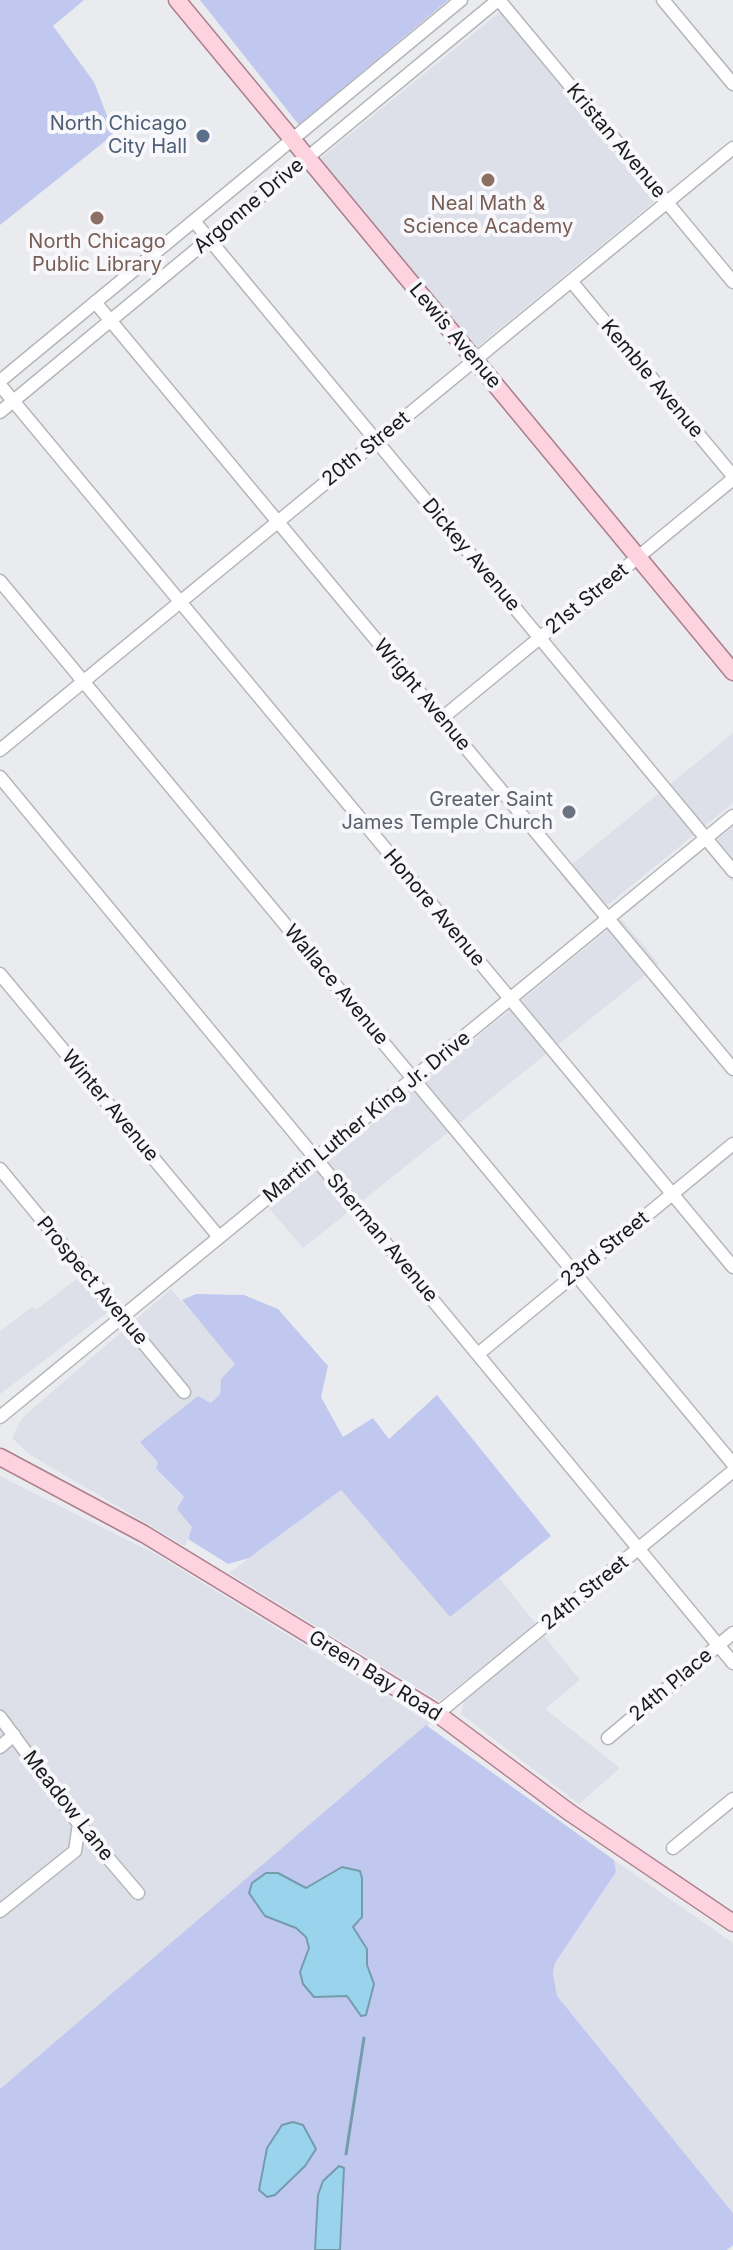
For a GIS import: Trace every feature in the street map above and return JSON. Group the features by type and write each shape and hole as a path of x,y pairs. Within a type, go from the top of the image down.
{"main road":[{"name":"Lewis Avenue","path":"177,0 733,672"},
{"name":"Green Bay Road","path":"0,1457 144,1534 437,1714 569,1812 733,1923"}],"street":[{"name":"Argonne Drive","path":"0,383 461,0"},
{"name":"Argonne Drive","path":"0,412 499,0"},
{"name":"Kristan Avenue","path":"499,0 733,282"},
{"path":"663,0 733,84"},
{"path":"387,61 403,79"},
{"name":"20th Street","path":"0,750 733,148"},
{"name":"Dickey Avenue","path":"194,221 733,871"},
{"name":"Kemble Avenue","path":"571,281 733,478"},
{"name":"Wright Avenue","path":"95,302 733,1069"},
{"name":"Honore Avenue","path":"0,383 733,1267"},
{"name":"21st Street","path":"441,719 733,478"},
{"name":"Wallace Avenue","path":"0,581 733,1464"},
{"name":"Sherman Avenue","path":"0,777 733,1663"},
{"name":"Martin Luther King Jr. Drive","path":"0,1417 733,816"},
{"name":"Winter Avenue","path":"0,974 219,1237"},
{"name":"23rd Street","path":"478,1354 733,1144"},
{"name":"Prospect Avenue","path":"0,1169 184,1392"},
{"name":"24th Street","path":"437,1714 733,1471"},
{"name":"24th Place","path":"608,1738 733,1633"},
{"name":"Meadow Lane","path":"0,1717 79,1824 138,1893"},
{"path":"0,1747 14,1735"},
{"path":"673,1848 733,1799"},
{"path":"0,1911 75,1851 79,1824"}],"shaded area":[{"path":"0,0 84,0 53,26 94,82 114,134 0,225"},
{"path":"200,0 448,0 299,125"},
{"name":"Neal Math & Science Academy","path":"500,12 655,201 476,348 320,159"},
{"path":"733,733 733,803 595,915 560,874"},
{"path":"733,827 733,882 705,850"},
{"path":"621,919 659,964 303,1248 269,1208"},
{"path":"91,1268 121,1302 0,1394 0,1331 32,1307 36,1310"},
{"path":"171,1289 236,1363 221,1379 220,1394 211,1403 198,1396 158,1462 156,1470 184,1498 192,1527 185,1546 29,1454 12,1438 22,1418"},
{"path":"196,1294 244,1295 278,1309 328,1366 321,1397 343,1437 373,1418 389,1439 437,1395 551,1536 450,1617 341,1490 249,1558 228,1564 188,1539 192,1527 177,1509 184,1497 156,1469 158,1462 140,1442 198,1396 211,1403 220,1394 221,1379 235,1364 182,1300"},
{"path":"0,1476 159,1556 431,1723 0,2089"},
{"path":"341,1490 450,1617 499,1578 536,1624 439,1701 229,1573"},
{"path":"544,1636 580,1680 545,1709 620,1768 579,1804 461,1714 464,1701"},
{"path":"426,1725 614,1860 616,1872 555,1963 553,1973 557,1996 733,2213 733,2245 727,2250 0,2250 0,2089"},
{"path":"614,1860 733,1943 733,2213 557,1996 553,1973 555,1963 616,1872"},
{"path":"342,1867 360,1871 362,1878 362,1917 353,1927 367,1949 367,1965 374,1984 366,2015 361,2016 347,1996 314,1997 303,1984 300,1972 309,1948 306,1937 296,1928 265,1916 249,1893 252,1883 266,1873 278,1873 306,1888"},
{"path":"293,2122 303,2125 316,2149 305,2166 275,2195 267,2197 259,2190 267,2148 282,2125"},
{"path":"339,2166 344,2168 340,2250 315,2250 318,2195 323,2181"}],"waterway":[{"path":"346,2154 364,2038"}],"place":[{"name":"North Chicago City Hall","path":"203,136"},
{"name":"Neal Math & Science Academy","path":"488,180"},
{"name":"North Chicago Public Library","path":"97,218"},
{"name":"Greater Saint James Temple Church","path":"569,812"}]}
